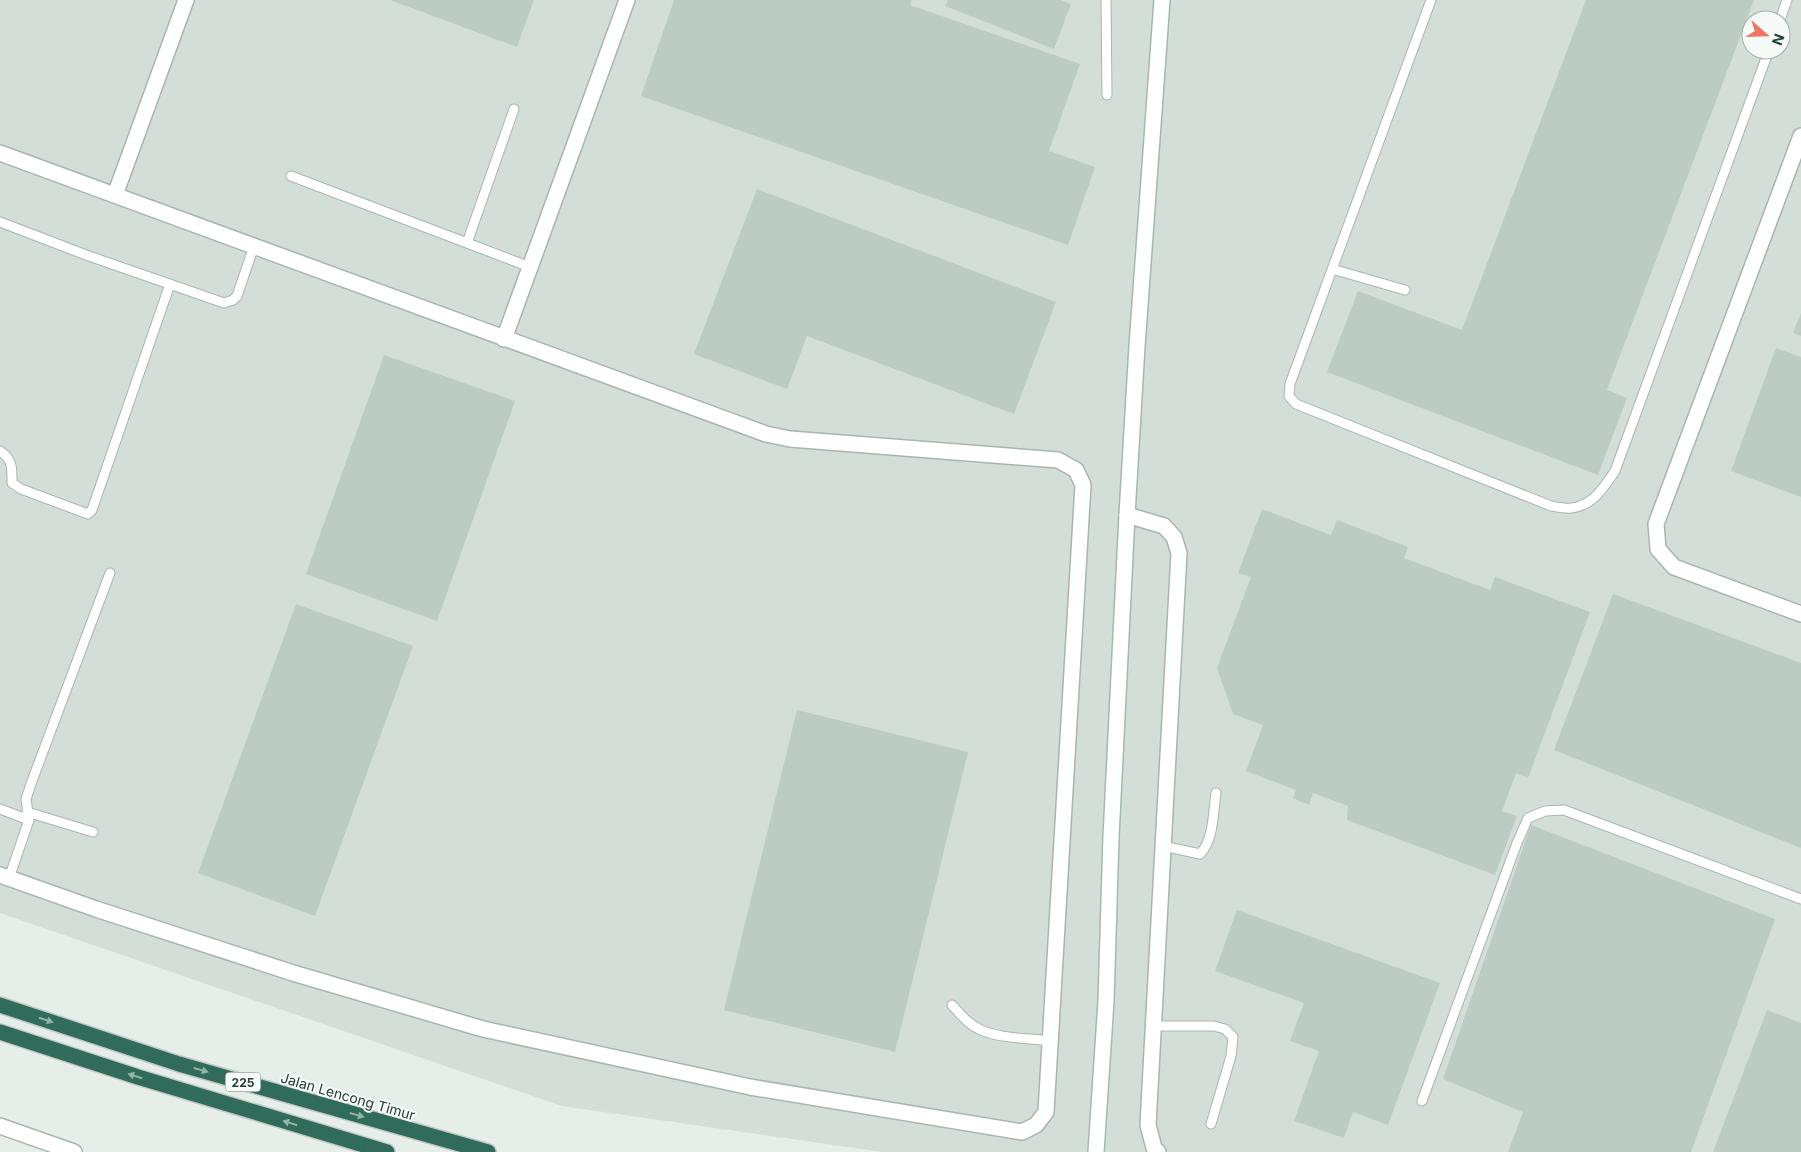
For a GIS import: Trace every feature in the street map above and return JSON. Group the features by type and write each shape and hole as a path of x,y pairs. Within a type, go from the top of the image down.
{"highway":[{"name":"Jalan Lencong Timur","path":"0,1004 178,1064 488,1152"},
{"name":"225","path":"0,1032 138,1077 387,1152"}],"street":[{"path":"115,195 186,0"},
{"path":"504,339 627,0"},
{"path":"1096,1152 1106,1001 1111,837 1138,336 1162,0"},
{"path":"1801,136 1656,524 1658,549 1674,567 1801,614"},
{"path":"0,153 766,434 778,437 1058,460 1076,470 1083,485 1046,1112 1036,1126 1022,1132 750,1087 483,1029 293,973 96,909 5,877"},
{"path":"1128,515 1164,526 1174,537 1179,553 1148,1125 1154,1148 1158,1152"},
{"path":"0,1126 49,1148 74,1152"}],"lane":[{"path":"1106,0 1107,95"},
{"path":"1431,0 1290,384 1289,396 1296,404 1551,506 1570,508 1587,504 1600,492 1615,470 1765,60"},
{"path":"467,243 514,109"},
{"path":"291,176 530,268"},
{"path":"0,222 86,255 224,303 233,300 236,296 254,246"},
{"path":"1332,269 1405,290"},
{"path":"0,451 8,456 12,464 12,483 21,489 83,514 88,514 92,510 170,284"},
{"path":"5,877 28,816 26,799 32,781 110,572"},
{"path":"1163,846 1200,854 1207,848 1216,793"},
{"path":"0,810 93,832"},
{"path":"1422,1101 1517,843 1528,818 1545,811 1564,810 1801,900"},
{"path":"952,1005 965,1019 980,1030 1050,1041"},
{"path":"1153,1026 1214,1026 1225,1029 1233,1037 1230,1056 1211,1124"}],"shaded area":[{"path":"0,0 1801,0 1801,1152 882,1152 562,1106 0,913"}],"building":[{"path":"390,0 534,0 517,47"},
{"path":"674,0 912,0 910,5 1080,64 1049,151 1095,167 1068,245 641,96"},
{"path":"948,0 1060,0 1071,4 1054,49 945,6"},
{"path":"1586,0 1754,0 1750,10 1741,10 1741,34 1607,390 1627,398 1598,475 1327,372 1358,291 1462,330"},
{"path":"757,189 1056,302 1014,414 807,336 787,389 694,354"},
{"path":"1801,313 1801,336 1793,333"},
{"path":"1776,348 1801,357 1801,497 1731,471"},
{"path":"384,355 515,401 437,621 306,574"},
{"path":"1262,509 1331,535 1337,520 1408,547 1404,558 1490,590 1495,577 1590,612 1528,778 1516,773 1502,811 1517,816 1495,875 1347,820 1348,806 1313,793 1309,805 1293,798 1296,790 1246,771 1263,725 1233,714 1217,668 1251,577 1238,573"},
{"path":"1613,594 1801,663 1801,848 1554,750"},
{"path":"296,604 413,646 315,916 198,873"},
{"path":"797,710 968,752 895,1052 724,1010"},
{"path":"1531,825 1775,919 1691,1152 1508,1152 1523,1112 1443,1079"},
{"path":"1237,910 1440,983 1388,1125 1353,1112 1344,1138 1294,1121 1319,1051 1290,1041 1304,1003 1215,971"},
{"path":"1767,1010 1801,1023 1801,1152 1713,1152"}]}
